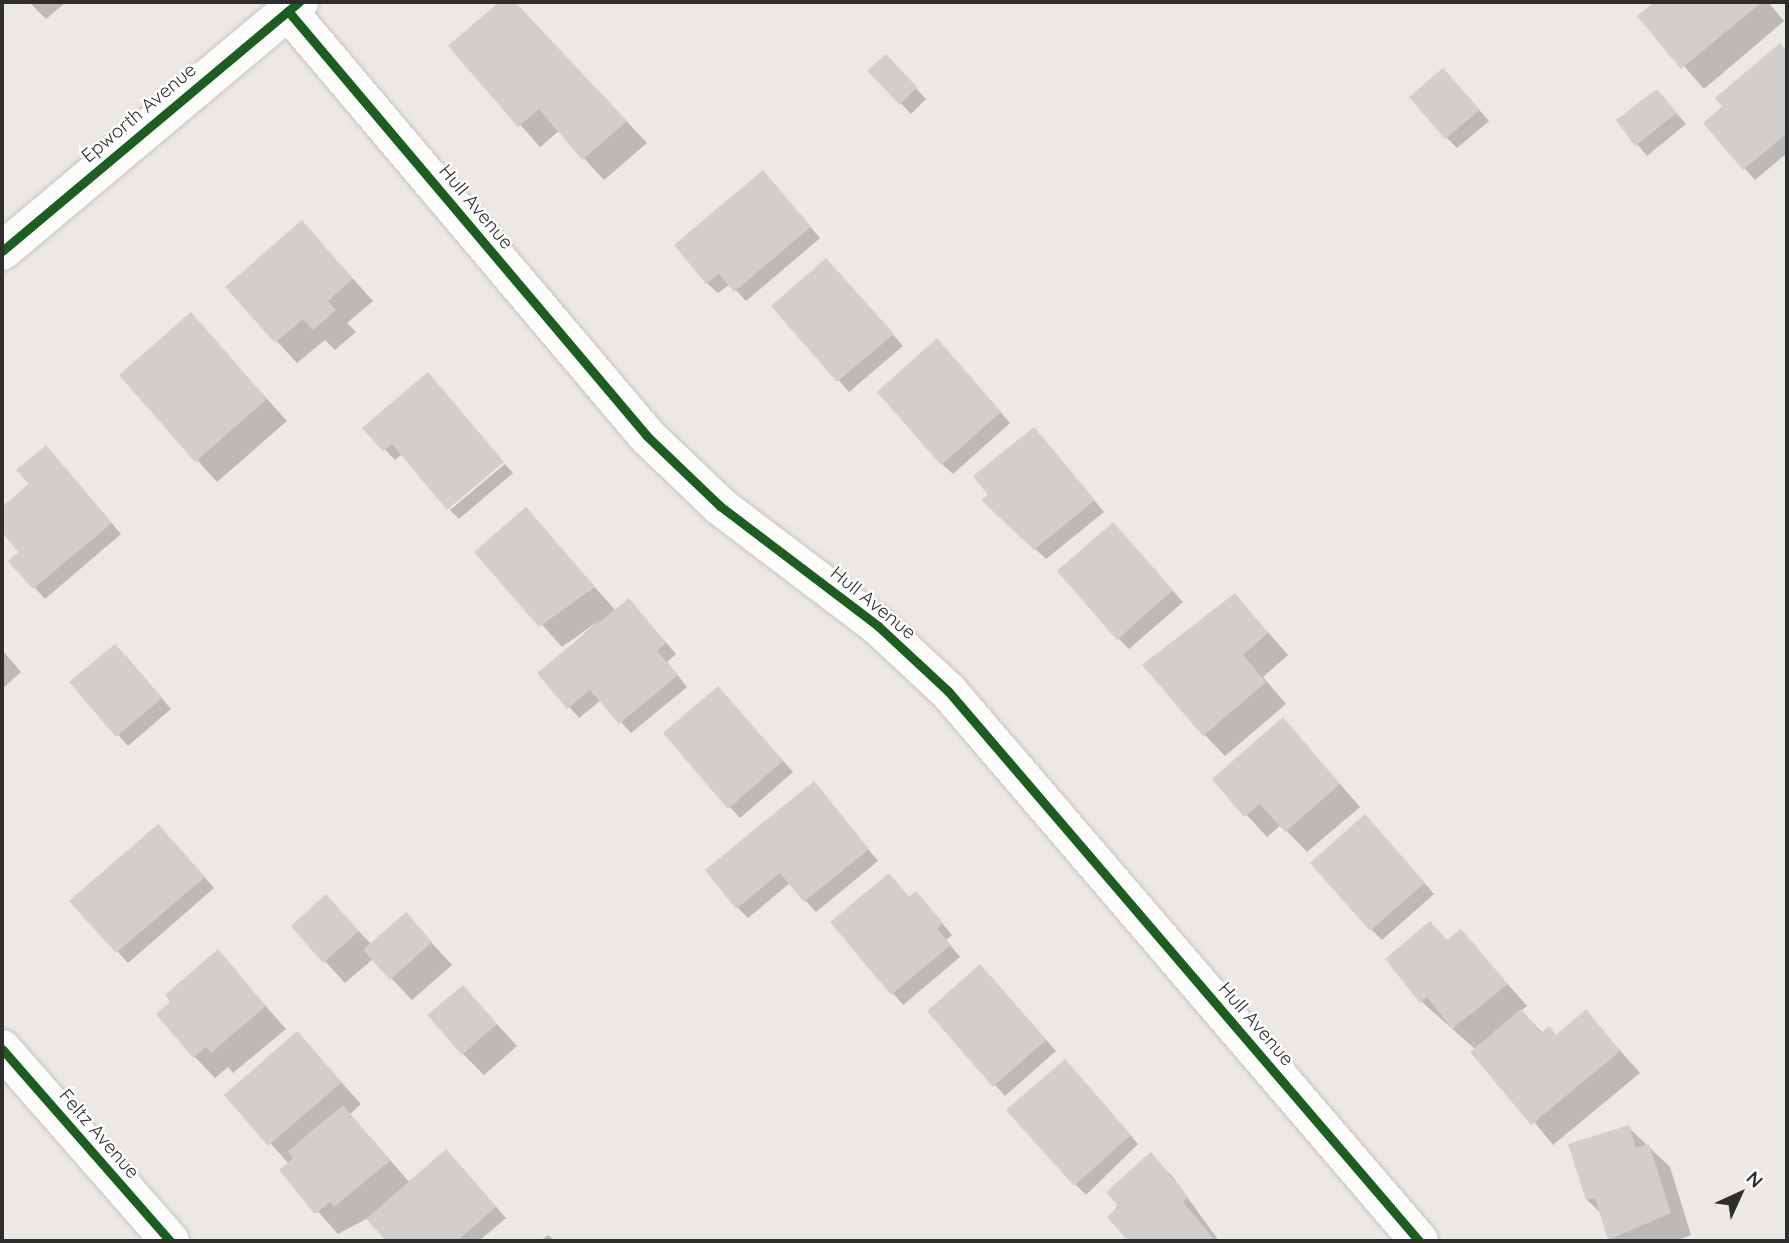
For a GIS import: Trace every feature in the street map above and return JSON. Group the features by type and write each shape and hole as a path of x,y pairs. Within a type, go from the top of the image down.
{"street":[{"name":"Epworth Avenue","path":"2,251 293,6"},
{"name":"Hull Avenue","path":"293,6 647,436 720,506 877,625 948,691 1419,1241"},
{"name":"Feltz Avenue","path":"2,1049 170,1241"}],"building":[{"path":"499,2 515,2 627,121 582,160 539,109 518,127 448,46"},
{"path":"1654,2 1762,2 1681,69 1637,16"},
{"path":"1780,43 1787,52 1787,133 1743,170 1703,123 1722,107 1715,98"},
{"path":"886,54 917,87 900,105 867,71"},
{"path":"1443,68 1480,110 1445,139 1409,97"},
{"path":"1657,89 1677,113 1635,146 1616,120"},
{"path":"763,170 811,227 734,292 719,274 706,284 674,245"},
{"path":"302,220 353,279 328,301 336,310 313,330 303,319 275,343 225,287"},
{"path":"826,258 894,334 837,382 771,306"},
{"path":"191,312 267,399 195,462 119,375"},
{"path":"937,338 1001,412 941,465 877,392"},
{"path":"428,372 504,462 447,510 392,444 383,451 362,428"},
{"path":"1034,427 1095,500 1034,550 981,500 988,495 973,476"},
{"path":"46,445 112,523 33,589 8,561 18,552 2,532 2,507 29,484 16,470"},
{"path":"526,507 595,587 539,627 474,552"},
{"path":"1113,522 1173,590 1117,640 1057,571"},
{"path":"1235,593 1268,633 1243,655 1266,682 1203,736 1142,665"},
{"path":"629,598 666,643 657,651 678,675 619,724 590,690 567,709 537,673"},
{"path":"115,644 162,698 116,737 69,682"},
{"path":"718,686 783,761 728,809 663,733"},
{"path":"1283,717 1340,784 1285,832 1260,804 1244,817 1212,779"},
{"path":"814,781 869,849 804,902 780,873 736,909 705,870"},
{"path":"1365,814 1425,883 1370,931 1310,863"},
{"path":"158,824 205,877 116,953 69,901"},
{"path":"889,873 909,897 916,891 943,923 937,929 951,945 891,995 830,922"},
{"path":"326,894 359,931 323,963 291,926"},
{"path":"406,912 432,942 390,980 363,950"},
{"path":"1430,921 1447,940 1461,929 1508,984 1452,1029 1427,997 1420,1003 1385,959"},
{"path":"218,949 266,1006 211,1053 206,1047 193,1058 156,1014 170,1002 165,995"},
{"path":"980,964 1046,1040 993,1087 927,1011"},
{"path":"463,985 497,1024 462,1055 427,1015"},
{"path":"1521,1009 1541,1033 1549,1026 1556,1035 1586,1009 1620,1051 1531,1125 1470,1052"},
{"path":"297,1031 342,1082 268,1146 224,1095"},
{"path":"1065,1059 1131,1135 1074,1186 1006,1110"},
{"path":"343,1105 390,1161 334,1207 330,1202 315,1214 279,1170 293,1158 288,1151"},
{"path":"1629,1125 1636,1148 1649,1144 1671,1213 1608,1240 1595,1198 1586,1200 1568,1144"},
{"path":"446,1149 496,1207 457,1241 386,1241 366,1219"},
{"path":"1151,1152 1188,1197 1183,1202 1213,1238 1209,1241 1128,1241 1107,1217 1119,1207 1106,1192"}],"cycle path":[{"path":"2,251 299,2"},
{"path":"288,11 647,436 720,506 878,626 948,691 1419,1241"},
{"path":"2,1049 170,1241"}]}
